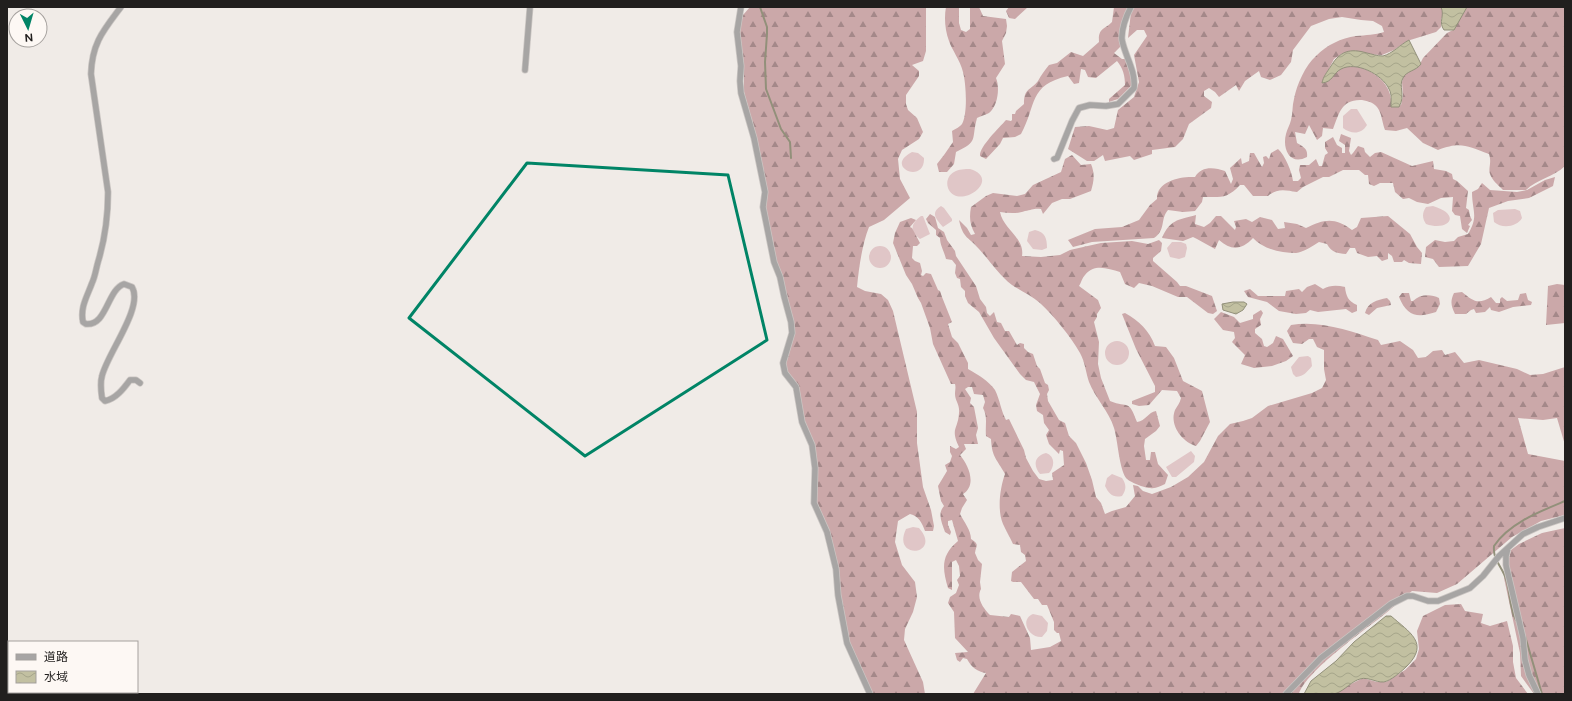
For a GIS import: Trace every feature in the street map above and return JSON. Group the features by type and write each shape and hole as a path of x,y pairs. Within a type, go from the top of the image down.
{"street":[{"path":"121,7 98,39 91,58 92,86 108,192 108,210 105,232 98,262 82,309 82,315 83,322 86,324 94,322 101,315 117,289 124,284 132,287 134,294 134,305 125,327 107,359 101,377 102,398 105,401 109,400 118,394 130,380 136,380 140,383"},
{"path":"525,70 530,7"},
{"path":"741,7 737,32 741,66 741,93 754,138 765,192 763,207 774,262 780,277 792,322 792,334 783,363 785,373 796,387 802,422 812,444 815,468 814,504 827,532 836,569 838,595 847,643 870,694"},
{"path":"1054,159 1057,158 1072,121 1080,108 1090,105 1106,106 1118,104 1134,88 1135,79 1122,39 1126,15 1131,7"},
{"path":"1286,694 1321,658 1391,604 1407,596 1413,596 1428,601 1438,601 1465,590 1477,582 1499,556 1523,534 1538,527 1565,518"},
{"path":"1508,548 1506,565 1523,638 1525,660 1529,675 1538,694"}],"highlighted area":[{"path":"527,163 728,175 767,340 585,456 409,318"}],"shaded area":[{"path":"1351,109 1357,109 1367,125 1362,131 1353,132 1343,128 1343,116"},
{"path":"912,152 918,153 924,158 923,166 918,171 913,172 903,168 902,163 904,158"},
{"path":"962,169 970,169 978,173 982,178 982,183 973,193 967,196 960,197 951,193 947,184 951,174"},
{"path":"941,206 952,219 952,221 943,227 935,216 936,211"},
{"path":"1433,206 1448,214 1450,218 1446,224 1434,226 1426,224 1423,218 1424,211 1426,207"},
{"path":"1515,209 1520,211 1522,218 1517,223 1509,226 1501,226 1494,222 1493,213 1498,210"},
{"path":"921,216 923,216 930,234 920,239 914,233 913,224"},
{"path":"1035,230 1041,232 1045,236 1047,248 1042,250 1033,249 1027,241 1029,232"},
{"path":"1172,242 1181,242 1186,244 1187,248 1185,257 1179,259 1170,257 1167,248"},
{"path":"880,246 888,249 891,257 888,265 880,268 872,265 869,257 872,249"},
{"path":"1117,341 1125,345 1129,353 1125,361 1117,365 1109,361 1105,353 1109,345"},
{"path":"1308,356 1311,358 1312,366 1303,375 1296,377 1293,374 1291,367 1299,357"},
{"path":"1191,451 1195,456 1194,462 1176,477 1172,477 1166,467"},
{"path":"1046,453 1051,456 1053,464 1049,473 1040,474 1036,468 1036,462 1039,456"},
{"path":"1112,474 1122,478 1124,482 1125,489 1122,496 1112,495 1105,486 1107,478"},
{"path":"913,527 919,528 925,537 925,544 921,549 916,551 910,550 905,546 903,539 906,529"},
{"path":"1033,614 1042,616 1048,623 1047,631 1042,637 1033,635 1027,628 1027,620"}],"green space":[{"path":"750,7 926,7 926,51 923,61 912,65 919,71 919,76 906,95 908,110 917,118 923,132 919,139 902,150 898,159 900,179 910,198 884,220 869,227 861,256 857,287 865,291 881,294 888,300 893,311 917,412 917,443 923,487 931,510 934,526 933,531 925,531 918,518 910,514 898,521 895,542 902,565 915,582 917,597 913,612 905,629 904,640 923,682 925,694 872,694 848,641 838,570 816,505 814,445 785,363 794,336 794,325 777,264 765,206 756,136 744,92 744,70 739,32 743,15"},
{"path":"946,7 959,7 959,23 961,30 966,32 970,29 970,7 979,7 983,16 1006,19 1007,26 1006,33 1002,41 1005,64 996,78 998,91 994,106 989,113 977,118 973,139 968,145 956,152 954,164 947,172 939,172 937,164 953,142 952,131 962,124 966,106 966,91 963,72 950,44 947,33 945,20"},
{"path":"1009,7 1028,7 1015,19 1009,18 1006,11"},
{"path":"1114,7 1129,7 1120,47 1114,53 1122,59 1125,59 1132,79 1132,85 1118,99 1109,102 1109,99 1125,85 1125,78 1121,66 1117,61 1096,78 1088,77 1085,70 1081,69 1079,83 1074,84 1068,76 1055,80 1046,85 1040,91 1021,134 1015,137 1003,138 1000,144 986,159 980,156 986,143 994,133 1006,120 1012,120 1012,114 1015,114 1016,111 1024,104 1026,92 1038,81 1049,65 1057,63 1071,52 1083,56 1099,42 1099,34 1112,22"},
{"path":"1135,7 1442,7 1445,12 1441,19 1441,27 1436,32 1407,41 1394,50 1382,55 1343,53 1334,59 1322,82 1324,83 1327,81 1340,69 1353,66 1360,67 1374,74 1385,83 1390,94 1392,107 1401,105 1403,95 1402,82 1404,74 1419,66 1423,58 1447,33 1453,30 1466,7 1565,7 1565,166 1556,173 1530,186 1526,190 1503,190 1490,174 1489,154 1458,145 1438,150 1423,143 1407,128 1396,131 1385,130 1377,107 1364,100 1349,102 1345,105 1339,113 1333,129 1323,128 1322,136 1317,140 1309,125 1305,134 1295,132 1297,143 1305,148 1307,157 1301,159 1292,158 1286,150 1286,134 1291,120 1293,102 1297,87 1308,65 1316,56 1330,45 1340,40 1384,32 1382,26 1373,21 1342,17 1329,19 1311,26 1293,50 1291,62 1281,75 1270,80 1261,77 1259,71 1245,81 1239,91 1236,85 1219,97 1209,88 1204,91 1204,96 1212,102 1211,108 1189,124 1183,139 1175,147 1152,150 1152,154 1134,160 1130,156 1105,161 1103,155 1094,161 1087,161 1068,149 1075,127 1089,126 1107,130 1114,128 1118,110 1134,97 1139,82 1134,55 1147,36 1144,30 1137,30 1128,38 1131,12"},
{"path":"1341,134 1351,138 1349,151 1351,155 1358,146 1364,148 1365,152 1370,157 1375,153 1381,152 1412,166 1433,161 1434,169 1446,171 1452,174 1453,179 1468,191 1466,208 1469,210 1472,220 1468,225 1470,226 1467,233 1462,229 1460,216 1455,215 1452,211 1453,197 1441,198 1428,204 1417,202 1409,198 1403,199 1395,192 1393,183 1380,183 1374,186 1369,184 1368,175 1365,175 1359,170 1343,170 1329,177 1323,177 1303,187 1297,192 1281,190 1271,193 1268,196 1253,196 1244,185 1240,185 1227,195 1203,197 1202,202 1195,211 1183,212 1168,210 1164,217 1160,232 1154,238 1092,242 1073,247 1068,240 1095,229 1122,227 1139,220 1150,205 1157,199 1158,193 1165,184 1183,177 1195,177 1204,169 1212,168 1225,171 1231,184 1233,179 1230,168 1241,158 1242,164 1249,161 1250,153 1254,153 1262,167 1264,163 1263,157 1266,156 1269,159 1271,153 1278,149 1288,164 1293,181 1298,181 1301,178 1299,170 1300,165 1309,165 1316,159 1319,166 1322,166 1325,155 1328,153 1325,148 1325,142 1333,137 1337,145 1342,148 1342,153 1345,153 1345,145 1339,141"},
{"path":"1072,155 1081,165 1091,164 1094,178 1091,191 1070,199 1062,199 1052,203 1043,214 1041,209 1016,213 1000,212 1005,224 1020,244 1022,256 1041,257 1060,255 1070,250 1101,243 1132,241 1148,244 1159,240 1162,243 1161,251 1153,258 1153,261 1180,286 1186,286 1212,296 1217,311 1213,314 1208,313 1187,297 1178,297 1152,286 1139,283 1134,288 1125,284 1120,272 1106,268 1097,268 1089,271 1084,276 1079,286 1098,300 1101,308 1094,322 1099,342 1098,364 1101,378 1110,401 1130,407 1137,422 1143,420 1151,413 1156,411 1160,426 1145,439 1144,446 1146,460 1150,460 1151,452 1155,452 1158,464 1168,475 1165,484 1156,488 1141,486 1126,478 1120,461 1112,422 1089,382 1080,353 1067,334 1040,303 1012,285 1003,277 964,234 959,220 967,228 971,235 975,234 970,221 971,207 986,196 993,193 1017,196 1025,194 1033,185 1061,172 1065,159"},
{"path":"1555,177 1553,186 1529,198 1508,201 1489,208 1481,244 1468,266 1439,267 1433,259 1425,257 1426,247 1435,240 1445,242 1454,241 1458,237 1468,234 1474,218 1472,192 1478,189 1482,183 1490,190 1517,192 1527,190 1545,180"},
{"path":"930,214 935,217 938,228 944,232 947,240 955,251 956,256 976,286 980,299 986,307 987,313 990,316 994,312 997,322 1001,323 1005,331 1009,331 1017,345 1020,343 1024,344 1024,348 1033,354 1045,383 1048,385 1048,401 1059,420 1065,423 1069,436 1076,443 1086,463 1096,497 1101,503 1105,514 1126,507 1135,496 1133,485 1138,486 1143,491 1152,494 1171,487 1188,477 1204,462 1218,436 1230,424 1252,418 1268,406 1312,393 1322,388 1326,380 1324,369 1324,350 1317,347 1313,339 1309,339 1302,344 1293,343 1287,331 1291,325 1313,324 1346,330 1378,340 1381,345 1400,341 1413,350 1418,358 1426,357 1433,351 1442,350 1445,355 1455,352 1464,363 1479,360 1517,369 1530,375 1543,374 1565,367 1565,445 1557,418 1543,420 1518,418 1528,454 1565,461 1565,515 1541,521 1512,537 1457,584 1437,593 1412,591 1324,662 1304,685 1299,694 973,694 986,673 975,669 967,659 963,658 960,662 957,660 955,653 968,652 955,638 954,612 948,603 950,597 956,593 959,585 957,580 960,576 959,566 956,560 952,562 952,590 948,588 944,562 948,551 958,541 952,520 948,521 951,532 950,535 945,532 940,515 944,506 941,501 938,486 947,471 945,465 950,462 952,456 950,446 956,449 959,447 956,441 955,429 959,407 955,396 955,384 951,384 933,344 930,328 921,303 906,275 893,243 895,233 900,222 911,218 916,220 910,227 920,243 917,246 913,246 912,258 920,263 922,271 921,275 923,276 926,273 931,274 938,290 940,291 952,322 948,324 952,337 958,343 968,363 968,369 979,375 995,390 1006,420 1009,419 1024,450 1026,458 1039,479 1046,481 1053,480 1052,473 1064,465 1063,451 1060,450 1059,454 1049,444 1046,435 1049,430 1044,423 1043,415 1037,411 1036,405 1040,394 1034,382 1026,380 1020,374 994,338 979,312 968,303 965,296 965,291 961,287 960,279 957,278 955,273 956,265 952,260 946,259 940,238 936,235 936,230 928,223 926,219","holes":["972,387 974,394 983,395 985,402 983,408 986,418 986,436 991,439 995,458 1005,474 1000,499 1001,518 1013,544 1020,545 1021,552 1025,555 1026,561 1012,572 1011,581 1021,582 1034,599 1038,599 1042,605 1047,605 1054,622 1054,630 1059,633 1061,641 1050,647 1031,650 1030,638 1020,616 1011,614 1009,617 990,615 983,606 979,596 981,589 980,582 982,564 978,560 975,553 977,547 976,544 971,539 969,529 960,514 967,500 963,494 970,486 971,481 969,470 960,455 966,449 964,444 978,444 976,435 978,428 974,407 970,403 971,398 965,389"]},
{"path":"1196,215 1195,224 1204,227 1216,216 1221,216 1235,230 1236,227 1234,221 1246,219 1252,222 1260,217 1272,220 1278,229 1285,228 1284,222 1297,224 1306,228 1324,221 1335,221 1352,230 1357,227 1361,218 1388,216 1410,234 1422,253 1421,264 1409,263 1404,260 1402,262 1394,262 1392,256 1388,253 1388,259 1382,261 1377,256 1368,257 1357,253 1355,248 1350,248 1346,254 1337,253 1327,244 1319,242 1296,253 1267,248 1253,238 1245,245 1236,248 1223,244 1219,240 1215,249 1193,237 1183,241 1162,238 1171,224 1184,218"},
{"path":"1315,284 1323,289 1334,286 1345,287 1348,298 1351,302 1357,305 1357,311 1352,313 1346,309 1318,312 1310,310 1306,313 1296,314 1279,311 1267,302 1248,297 1244,291 1250,289 1258,296 1285,296 1286,291 1299,289 1302,292 1307,287"},
{"path":"1557,284 1565,285 1565,323 1546,325 1548,286"},
{"path":"1462,292 1469,298 1476,301 1483,301 1491,297 1496,303 1500,303 1500,299 1502,297 1507,301 1518,300 1520,294 1526,293 1528,300 1532,302 1531,305 1513,307 1499,312 1491,310 1490,307 1485,312 1476,313 1474,309 1466,314 1455,314 1452,299 1454,293"},
{"path":"1402,293 1409,293 1411,301 1422,296 1429,295 1436,297 1439,298 1440,304 1436,312 1424,315 1414,314 1409,312 1402,304 1399,297"},
{"path":"1387,298 1391,305 1377,308 1369,315 1365,313 1368,306 1376,301"},
{"path":"1261,310 1263,313 1260,319 1261,325 1255,329 1255,333 1262,339 1264,346 1267,347 1273,343 1276,336 1283,339 1293,356 1286,361 1272,366 1254,368 1241,364 1245,355 1232,342 1235,338 1234,332 1223,330 1214,319 1221,312 1234,317 1240,323 1253,319 1253,315"},
{"path":"1125,313 1143,326 1150,335 1155,346 1166,347 1174,358 1183,381 1202,391 1210,422 1196,446 1186,441 1175,427 1175,410 1181,398 1177,391 1162,390 1149,405 1139,406 1132,404 1132,401 1155,392 1155,386 1136,349 1122,314"},
{"path":"1565,528 1565,694 1534,694 1521,676 1520,653 1504,578 1511,550 1519,544 1542,533"},
{"path":"1461,604 1465,611 1483,614 1481,623 1490,626 1507,621 1513,646 1513,662 1516,678 1528,694 1331,694 1363,678 1377,682 1386,682 1405,670 1416,659 1419,649 1417,631 1423,616 1445,605"}],"water":[{"path":"1441,7 1467,7 1454,30 1444,30 1442,27"},
{"path":"1409,40 1421,64 1404,76 1401,84 1402,99 1399,107 1391,107 1390,91 1386,84 1381,78 1368,70 1347,67 1341,69 1328,81 1322,83 1325,74 1334,61 1346,52 1355,51 1383,56"},
{"path":"1244,302 1247,304 1243,310 1236,314 1223,310 1222,304"},
{"path":"1386,616 1391,616 1404,627 1414,638 1417,644 1417,651 1414,658 1405,668 1384,682 1363,678 1334,694 1304,694 1311,681 1336,661 1354,642"}],"waterway":[{"path":"760,7 767,27 765,62 766,89 781,129 790,142 791,158"},
{"path":"1516,620 1513,615 1506,579 1495,558 1494,546 1500,538 1517,524 1565,501"},
{"path":"1525,636 1542,694"}]}
